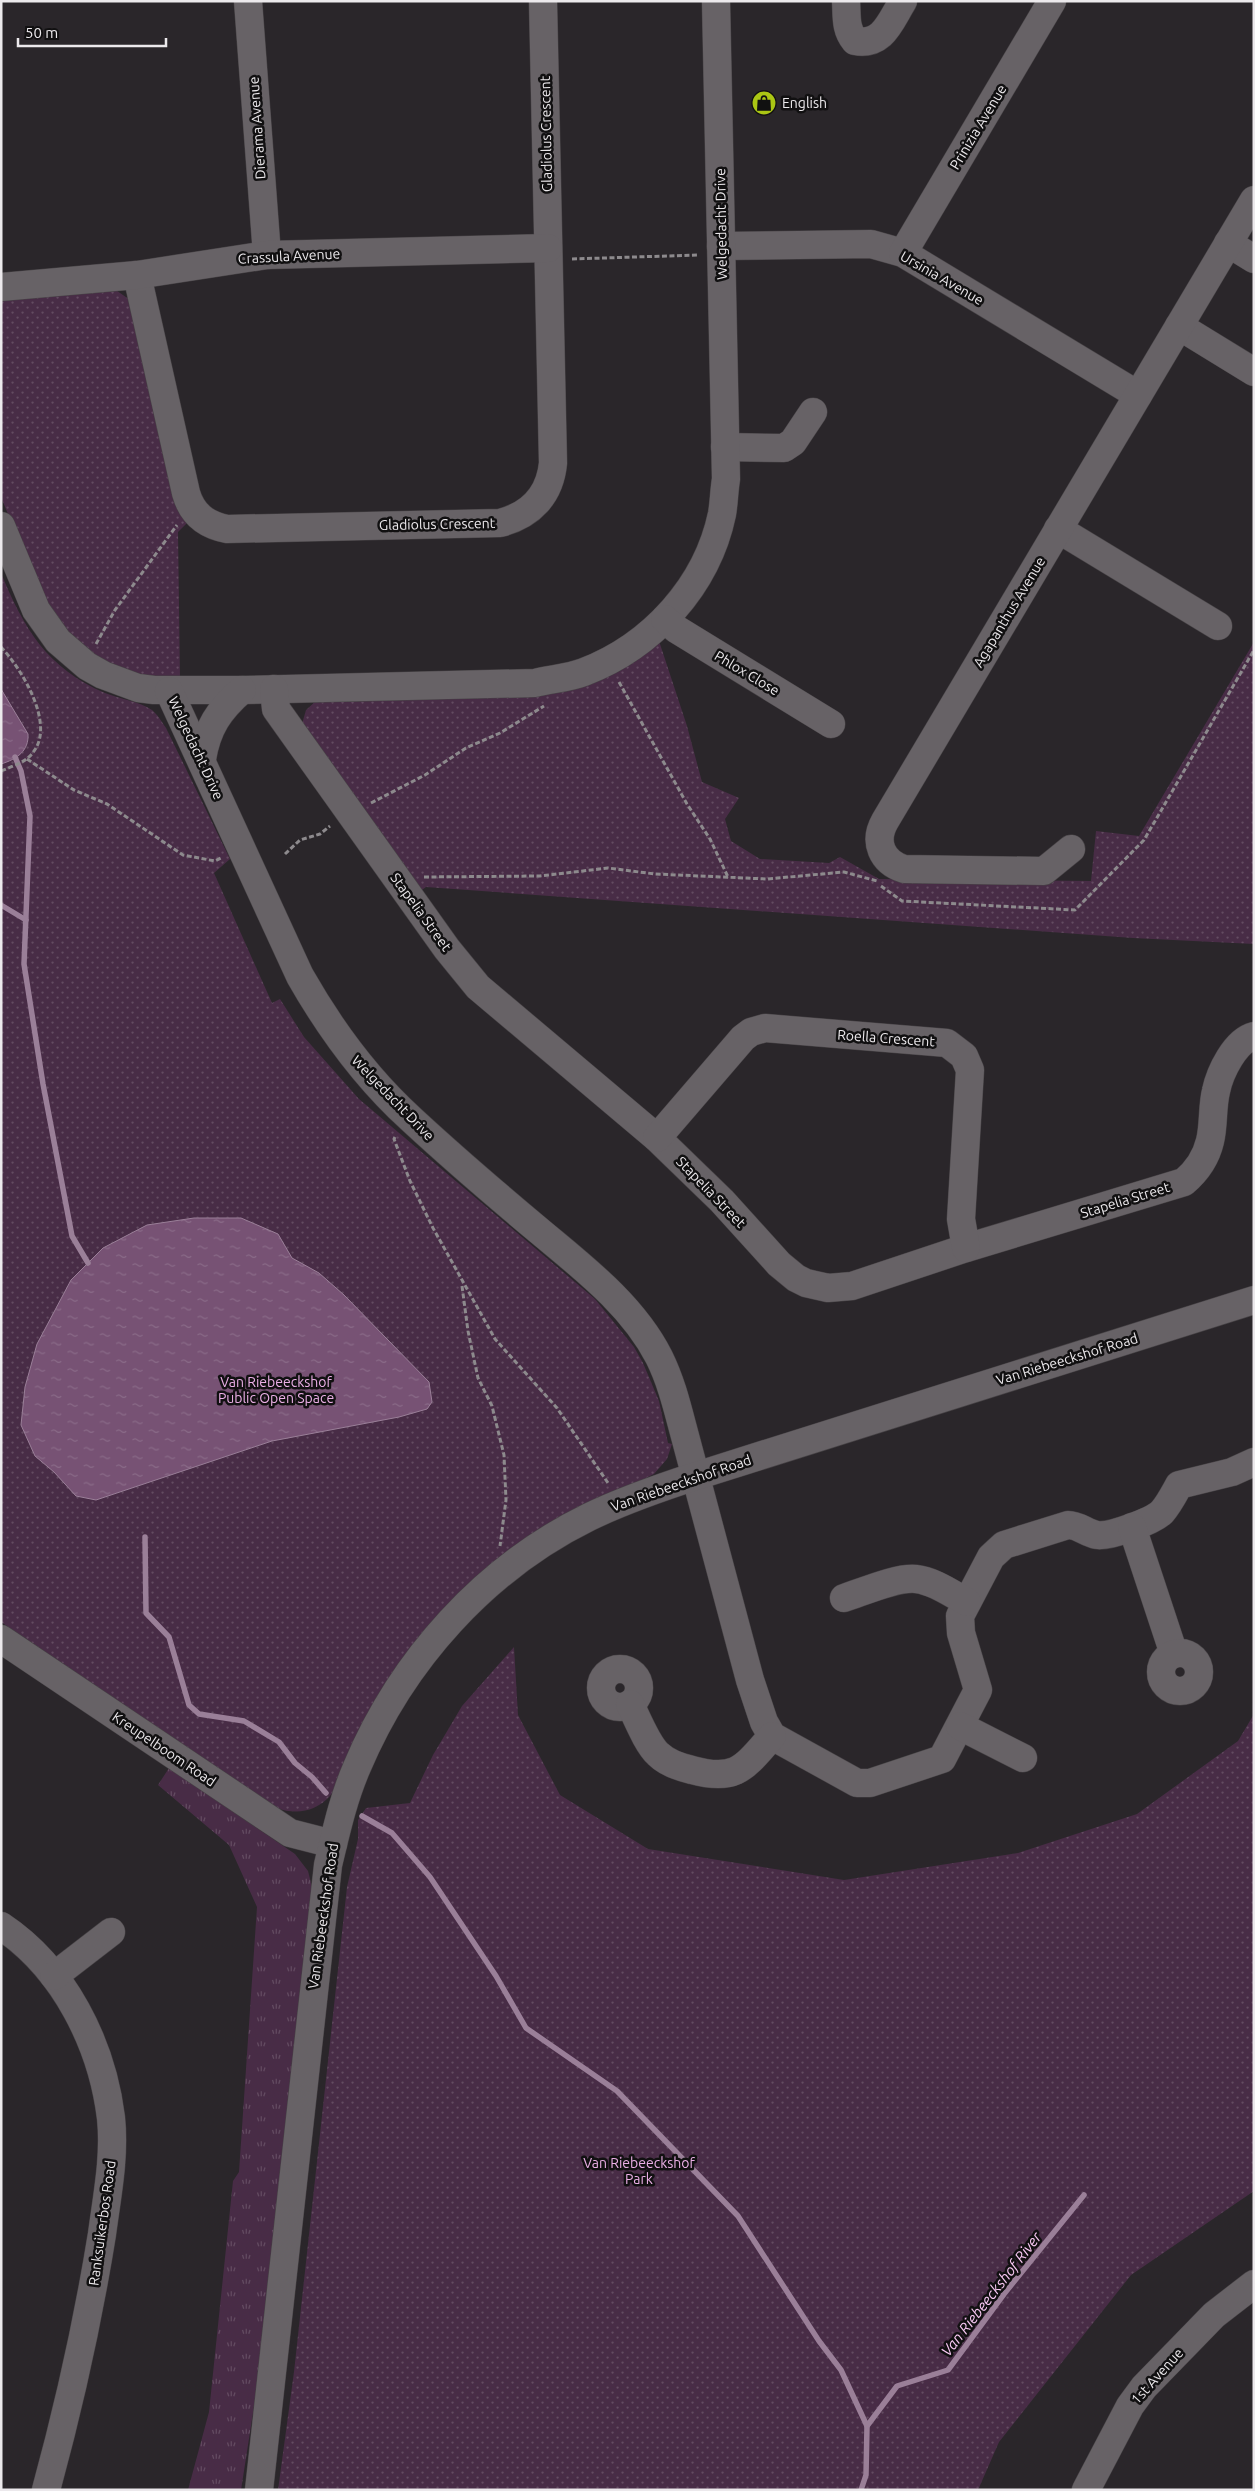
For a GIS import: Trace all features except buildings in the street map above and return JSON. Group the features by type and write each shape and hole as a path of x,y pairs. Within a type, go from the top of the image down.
{"street":[{"name":"Dierama Avenue","path":"248,1 267,255"},
{"name":"Gladiolus Crescent","path":"197,514 208,523 227,529 500,523 523,515 542,498 548,488 553,463 543,1"},
{"name":"Welgedacht Drive","path":"1,526 24,582 46,626 72,655 87,666 104,675 138,688 170,691 242,690 536,682 582,673 607,662 642,640 665,619 690,589 708,557 722,513 725,488 716,1"},
{"path":"846,1 849,34 855,41 867,43 877,38 887,29 902,1"},
{"name":"Prinizia Avenue","path":"903,253 1052,1"},
{"name":"Agapanthus Avenue","path":"883,872 879,841 881,827 1254,200"},
{"path":"1228,243 1254,259"},
{"name":"Ursinia Avenue","path":"721,250 872,244 903,253 1138,395"},
{"name":"Crassula Avenue","path":"1,287 137,274 267,255 548,254"},
{"path":"137,274 186,493 197,514"},
{"path":"1179,326 1254,372"},
{"path":"725,447 784,448 793,442 813,412"},
{"path":"1058,529 1218,626"},
{"name":"Phlox Close","path":"665,619 676,629 831,724"},
{"name":"Stapelia Street","path":"274,689 276,709 447,949 478,988 657,1138 722,1201 779,1264 806,1283 828,1288 852,1286 966,1248 1184,1182 1196,1173 1204,1159 1210,1140 1216,1090 1244,1042"},
{"path":"202,759 208,732 218,713 242,690"},
{"name":"Welgedacht Drive","path":"170,691 300,976 319,1010 344,1047 409,1118 601,1284 643,1331 659,1356 671,1383 750,1680 764,1722 772,1736"},
{"path":"883,872 904,869 1044,871 1071,849"},
{"name":"Roella Crescent","path":"657,1138 743,1038 758,1030 765,1028 947,1043 964,1056 970,1070 961,1219 966,1248"},
{"name":"Van Riebeeckshof Road","path":"260,2490 324,1892 332,1844 356,1768 386,1708 430,1644 456,1615 508,1568 562,1532 616,1505 696,1476 1254,1300"},
{"path":"630,1704 656,1753 678,1767 711,1775 723,1776 732,1773 754,1757 772,1736 857,1783 870,1784 942,1760 978,1690 961,1633 960,1616 991,1557 1004,1545 1068,1525 1076,1525 1094,1535 1104,1536 1132,1527 1161,1513 1180,1485 1246,1473"},
{"path":"1132,1527 1174,1654"},
{"path":"844,1598 894,1583 917,1579 929,1582 967,1602"},
{"name":"Kreupelboom Road","path":"1,1639 290,1834 332,1844"},
{"path":"960,1726 1023,1758"},
{"name":"Ranksuikerbos Road","path":"1,1926 23,1944 54,1976 82,2020 95,2052 107,2094 112,2145 108,2189 91,2300 46,2490"},
{"path":"54,1976 111,1932"},
{"name":"1st Avenue","path":"1086,2490 1130,2406 1144,2388 1214,2315 1254,2284"},
{"name":"Van Riebeeckshof Road","path":"249,2490 269,2394"}],"path":[{"path":"548,254 721,250"},
{"path":"87,666 96,642 115,610 157,550 180,521 197,514"},
{"path":"1,647 17,665 30,687 40,720 42,737 35,750 27,759 1,771"},
{"path":"400,884 410,877 540,876 608,868 655,874 767,879 844,872 883,872 902,900 1075,910 1144,840 1254,650"},
{"path":"607,662 710,840 728,877"},
{"path":"364,805 393,793 466,748 500,734 545,705"},
{"path":"27,759 74,790 107,804 183,855 215,861 223,858"},
{"path":"285,854 300,840 320,834 334,823"},
{"path":"409,1118 394,1139 410,1181 462,1283 495,1339 557,1408 611,1488 616,1505"},
{"path":"462,1283 468,1331 478,1378 492,1406 504,1455 506,1500 499,1549 508,1568"}],"green space":[{"path":"113,288 130,300 189,521 178,532 180,679 143,675 109,663 94,655 68,633 56,618 37,585 1,497 1,299"},
{"name":"Van Riebeeckshof Public Open Space","path":"1,573 29,629 53,659 85,683 105,693 135,702 152,710 166,728 230,859 214,873 272,1003 280,999 304,1037 359,1099 595,1299 634,1347 643,1363 659,1401 668,1443 672,1444 667,1459 654,1474 525,1540 330,1796 318,1806 305,1811 276,1808 1,1622"},
{"path":"659,641 687,726 702,782 739,798 725,819 731,841 760,859 829,863 840,857 879,879 1091,881 1096,831 1139,836 1254,642 1254,944 1133,938 426,887 419,892 302,724 306,710 316,701 523,694"},
{"name":"Van Riebeeckshof Park","path":"514,1647 518,1715 560,1795 648,1849 844,1880 1018,1853 1137,1814 1238,1741 1254,1714 1254,2191 1131,2275 999,2442 978,2490 278,2490 294,2372 347,1887 358,1839 358,1820 366,1808 410,1803 433,1755 462,1706"},
{"path":"169,1768 295,1854 308,1871 312,1887 257,2387 241,2490 188,2490 209,2412 233,2181 239,2172 257,1907 229,1845 158,1785"}],"water":[{"path":"1,689 28,734 28,740 21,754 1,764"},
{"path":"194,1218 241,1218 278,1234 292,1258 319,1273 344,1295 429,1382 432,1402 427,1409 399,1417 272,1441 96,1500 76,1496 54,1472 35,1456 21,1425 25,1387 37,1344 71,1280 103,1248 147,1225"}],"waterway":[{"path":"15,757 21,771 30,816 24,964 43,1084 72,1236 88,1263"},
{"path":"1,905 26,920"},
{"path":"145,1537 146,1613 169,1637 189,1705 199,1714 244,1721 279,1742 295,1763 312,1777 326,1793"},
{"path":"362,1816 392,1833 430,1877 496,1976 526,2028 617,2091 738,2216 819,2341 841,2370 867,2426"},
{"name":"Van Riebeeckshof River","path":"861,2490 866,2475 867,2426 897,2386 948,2370 1004,2294 1084,2195"}],"place":[{"name":"English","path":"764,103"}]}
